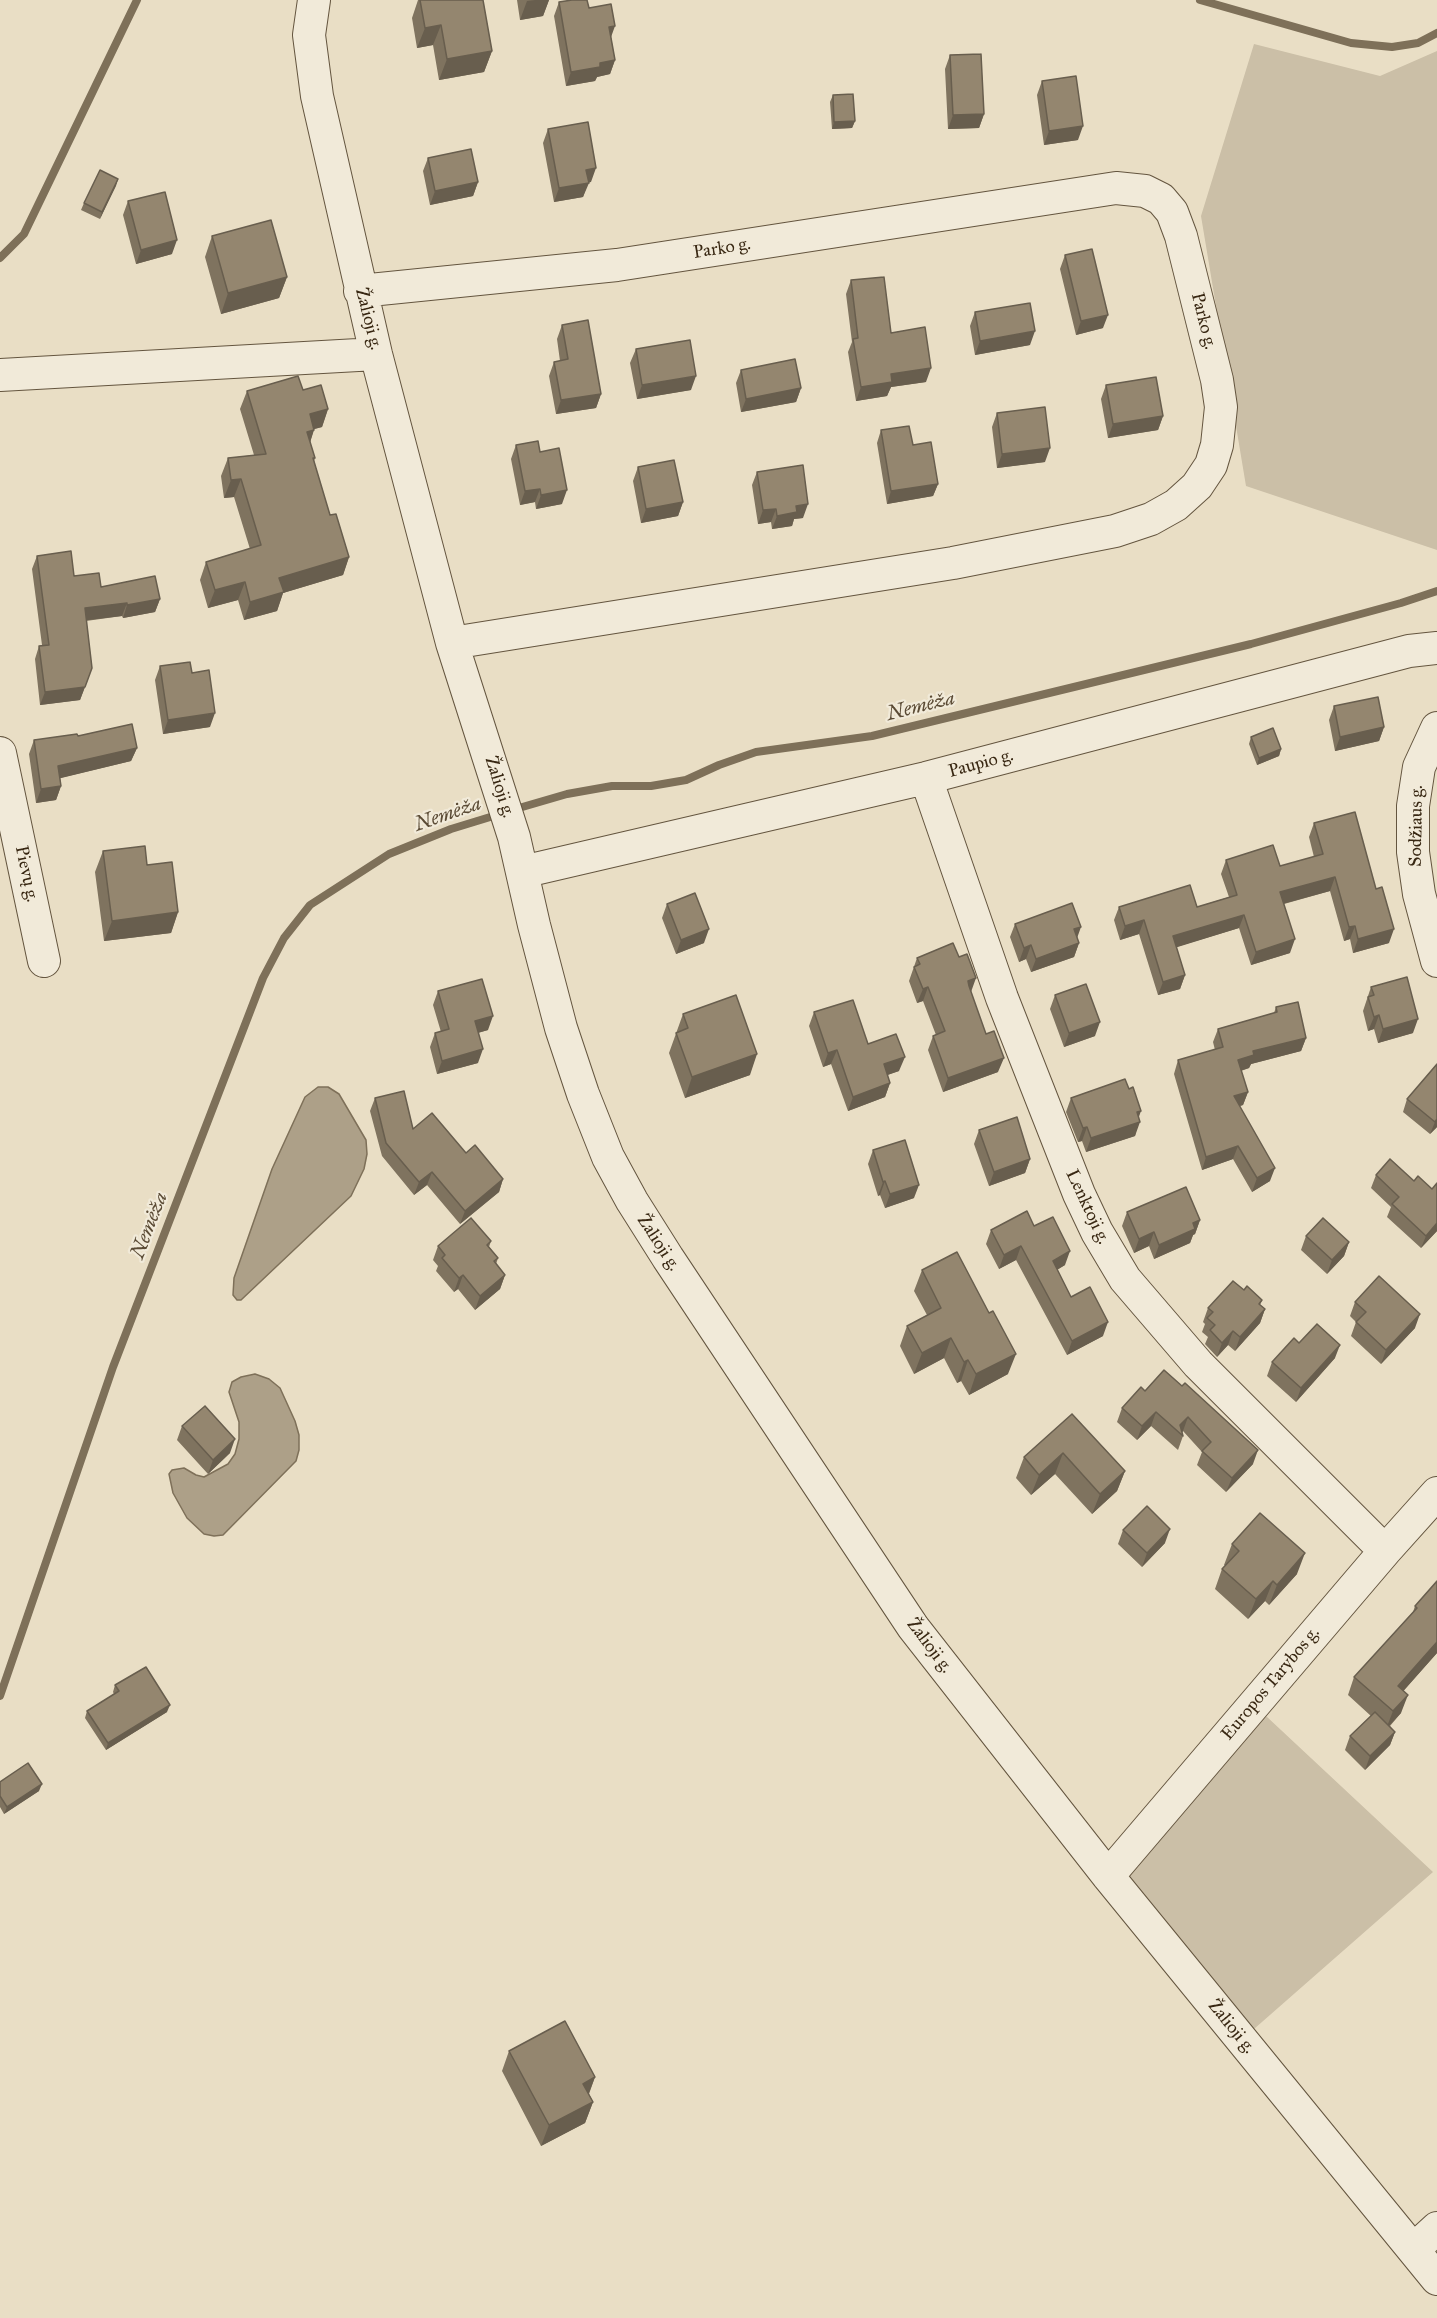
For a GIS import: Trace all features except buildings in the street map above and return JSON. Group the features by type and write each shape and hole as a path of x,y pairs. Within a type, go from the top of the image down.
{"street":[{"name":"Žalioji g.","path":"314,0 309,35 317,96 376,354 452,643 514,837 561,1028 583,1095 608,1157 632,1201 913,1627 1108,1876 1437,2279"},
{"name":"Parko g.","path":"360,291 617,266 1116,188 1145,191 1161,199 1172,212 1181,236 1217,380 1221,407 1217,444 1211,465 1197,486 1176,505 1151,519 1115,531 953,564 452,643"},
{"path":"0,375 376,354"},
{"name":"Paupio g.","path":"522,872 927,778 1409,651 1437,648"},
{"name":"Sodžiaus g.","path":"1437,728 1419,766 1413,806 1413,852 1419,894 1437,961"},
{"name":"Pievų g.","path":"0,753 44,961"},
{"name":"Lenktoji g.","path":"927,778 1002,998 1079,1194 1097,1232 1125,1279 1198,1364 1385,1551"},
{"name":"Europos Tarybos g.","path":"1108,1876 1437,1493"},
{"path":"1414,2249 1437,2228"}],"shaded area":[{"path":"1254,44 1380,76 1437,51 1437,550 1246,486 1201,216"},
{"path":"318,1087 328,1087 339,1094 366,1140 367,1154 364,1169 351,1196 241,1300 237,1300 233,1295 234,1278 272,1169 305,1097"},
{"path":"255,1374 269,1379 280,1388 299,1435 296,1461 223,1535 204,1534 187,1518 173,1493 169,1474 172,1470 184,1468 204,1477 228,1464 235,1454 239,1439 239,1422 229,1392 232,1382"},
{"path":"1266,1716 1433,1872 1254,2029 1123,1870"}],"waterway":[{"path":"0,258 24,234 137,0"},
{"path":"1200,0 1351,43 1392,47 1418,43 1437,33"},
{"name":"Nemėža","path":"512,810 567,794 612,786 651,786 686,780 756,752 872,736 1251,644 1437,591"},
{"name":"Nemėža","path":"0,1696 113,1367 263,978 284,938 310,905 389,854 451,829 500,814"}]}
